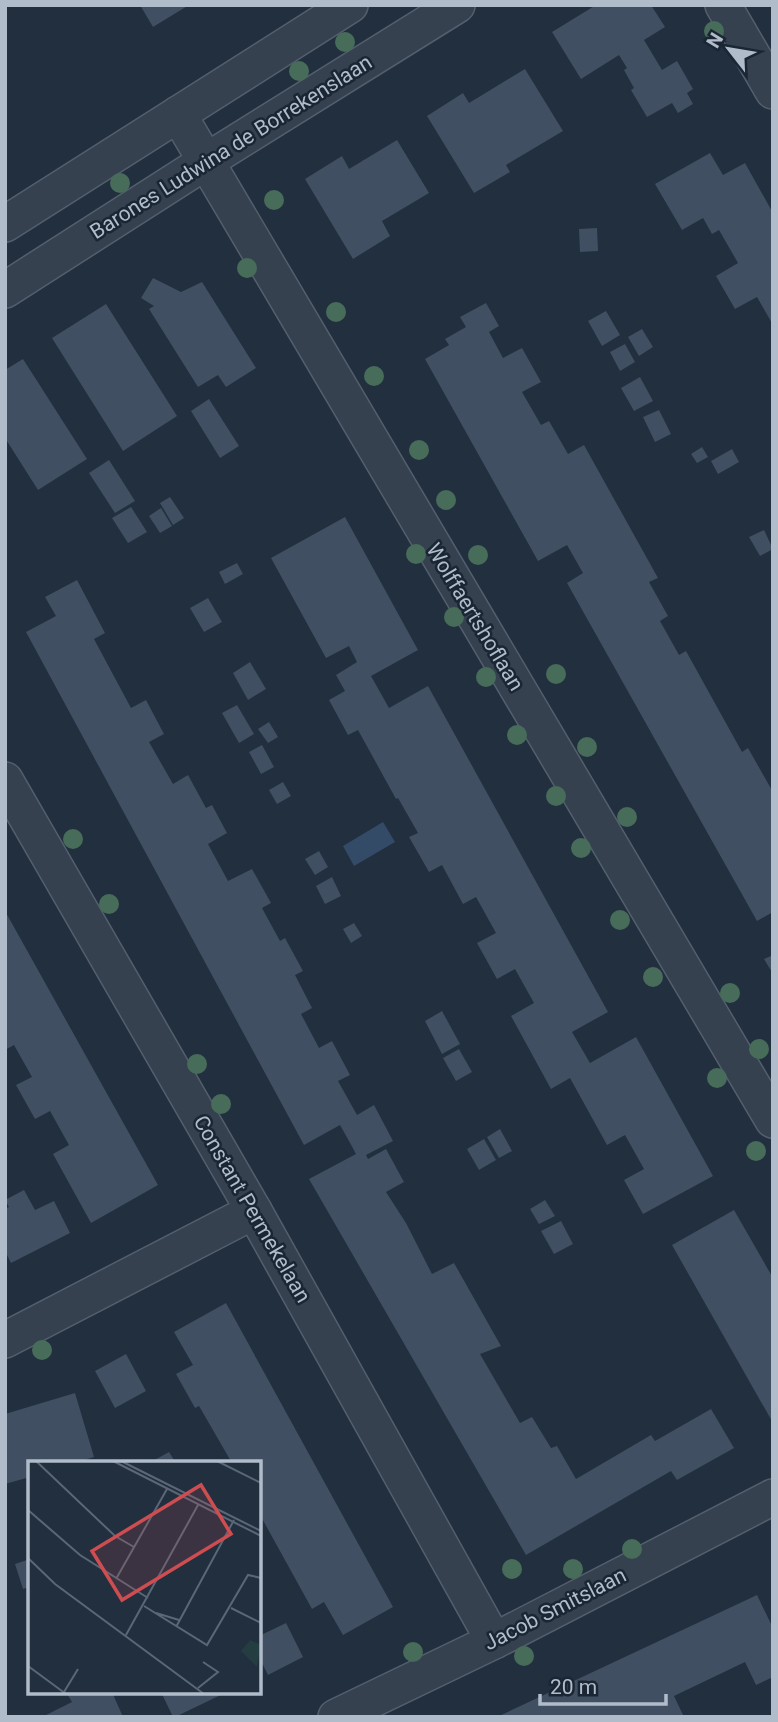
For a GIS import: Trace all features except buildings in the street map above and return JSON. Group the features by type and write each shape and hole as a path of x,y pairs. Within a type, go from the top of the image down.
{"street":[{"path":"5,224 349,5"},
{"name":"Barones Ludwina de Borrekenslaan","path":"5,290 457,5"},
{"path":"723,5 773,91"},
{"name":"Wolffaertshoflaan","path":"178,114 773,1120"},
{"name":"Constant Permekelaan","path":"5,780 254,1211 494,1641"},
{"path":"5,1340 254,1211"},
{"name":"Jacob Smitslaan","path":"335,1717 494,1641 773,1497"}],"water":[{"path":"383,822 395,842 354,866 343,846"}]}
